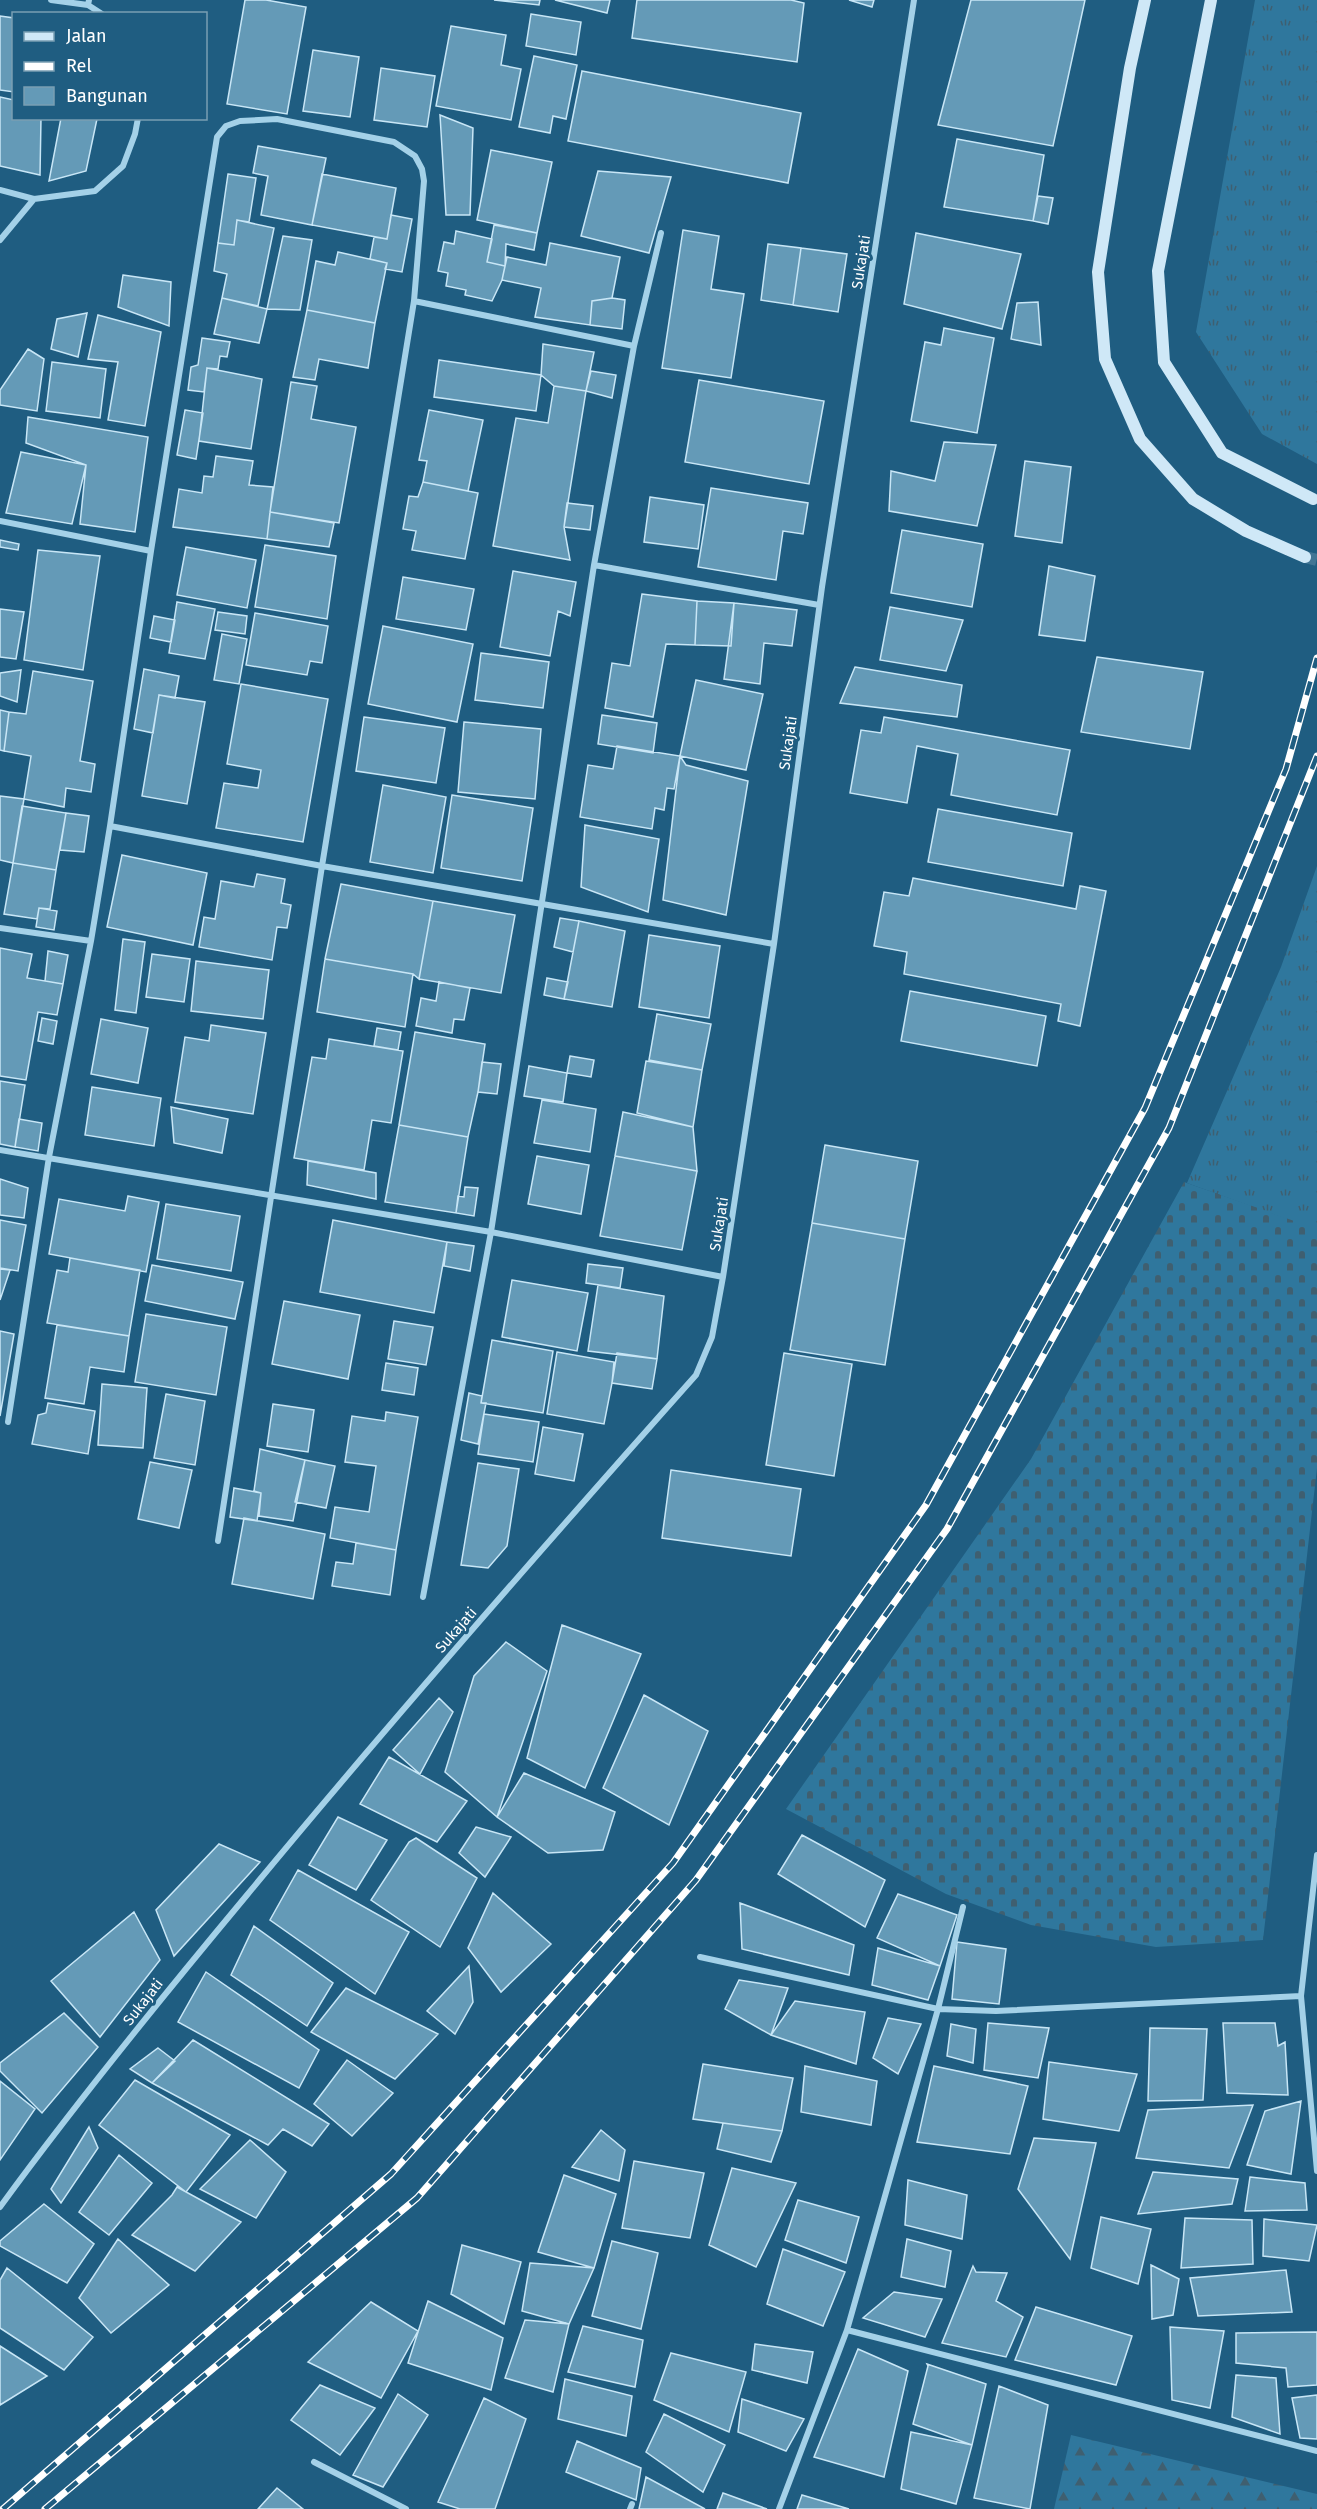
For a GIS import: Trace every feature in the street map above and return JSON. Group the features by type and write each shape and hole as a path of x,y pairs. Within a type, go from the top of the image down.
{"main road":[{"path":"1145,0 1130,68 1098,272 1105,359 1140,439 1193,499 1246,531 1305,557"},
{"path":"1211,0 1158,272 1164,362 1222,453 1313,500"}],"street":[{"path":"51,0 88,2 100,12"},
{"name":"Sukajati","path":"0,2207 46,2144 166,1993 370,1746 696,1375 712,1337 774,944 819,605 914,0"},
{"path":"8,1422 49,1157 91,941 110,826 150,551 217,137 226,126 240,121 277,119 394,142 415,156 422,169 424,181 414,302 322,866 218,1541"},
{"path":"0,190 34,199 95,191 123,166 138,120"},
{"path":"0,240 34,199"},
{"path":"423,1597 491,1232 594,565 634,346 662,233"},
{"path":"414,302 634,346"},
{"path":"0,521 150,551"},
{"path":"594,565 819,605"},
{"path":"110,826 322,866 774,944"},
{"path":"0,928 91,941"},
{"path":"0,1150 491,1232 723,1277"},
{"path":"1317,1855 1301,1996 1317,2171"},
{"path":"779,2509 847,2331 938,2009 963,1907"},
{"path":"700,1957 938,2009 996,2011 1301,1996"},
{"path":"847,2331 1317,2451"},
{"path":"314,2462 406,2509"}],"green space":[{"path":"1255,0 1317,0 1317,464 1262,434 1196,332"},
{"path":"1317,866 1317,1230 1187,1183 1281,967"},
{"path":"1184,1182 1317,1229 1317,1468 1263,1940 1156,1947 1031,1925 946,1894 786,1809 1031,1459"},
{"path":"1071,2435 1317,2494 1317,2509 1054,2509"}],"building":[{"path":"245,0 266,0 306,7 287,114 227,104"},
{"path":"494,0 540,0 539,5"},
{"path":"555,0 610,0 607,13"},
{"path":"637,0 791,0 804,3 797,62 632,38"},
{"path":"849,0 874,0 872,7"},
{"path":"971,0 1085,0 1053,146 938,125"},
{"path":"531,14 581,22 576,55 526,46"},
{"path":"0,16 12,18 12,92 0,90"},
{"path":"451,26 506,35 501,65 521,69 511,120 436,106"},
{"path":"313,50 359,57 350,117 303,111"},
{"path":"534,56 577,65 566,119 553,116 550,133 519,127"},
{"path":"381,68 435,76 427,127 374,120"},
{"path":"582,71 801,113 788,183 568,141"},
{"path":"0,97 12,100 12,120 41,120 40,175 0,166"},
{"path":"440,115 473,128 470,215 446,215"},
{"path":"61,120 97,120 86,171 49,181"},
{"path":"957,139 1044,155 1033,221 944,207"},
{"path":"258,146 326,158 312,225 261,215 268,176 253,173"},
{"path":"491,150 552,162 537,233 477,220"},
{"path":"598,171 671,177 649,253 581,236"},
{"path":"228,174 256,178 249,222 237,220 234,245 218,243"},
{"path":"322,174 396,188 387,239 312,225"},
{"path":"1038,196 1053,198 1048,224 1033,221"},
{"path":"391,215 412,219 402,272 385,269 387,263 370,259 374,237 387,239"},
{"path":"237,220 274,228 258,306 222,298 227,274 214,271 218,243 234,245"},
{"path":"494,225 537,233 534,250 506,244 505,266 487,262"},
{"path":"683,230 719,236 711,289 744,294 731,378 662,368"},
{"path":"456,231 492,239 487,262 505,266 502,280 492,301 465,295 466,290 446,286 448,273 438,271 444,242 454,244"},
{"path":"916,233 1021,254 1002,329 904,304"},
{"path":"283,236 312,240 300,310 267,309"},
{"path":"550,243 620,257 612,298 592,301 590,325 535,317 541,288 502,280 507,257 546,265"},
{"path":"768,244 801,248 793,305 761,300"},
{"path":"801,248 847,254 838,312 793,305"},
{"path":"338,252 387,263 375,323 307,310 316,261 335,265"},
{"path":"123,275 171,282 169,326 118,307"},
{"path":"222,298 267,309 259,343 214,334"},
{"path":"612,298 625,300 622,329 590,325 592,301"},
{"path":"1038,302 1041,345 1011,339 1017,303"},
{"path":"307,310 375,323 368,368 319,359 315,380 293,377"},
{"path":"87,313 78,357 51,349 57,319"},
{"path":"98,315 161,332 145,426 108,420 118,362 88,359"},
{"path":"944,328 994,338 977,433 911,421 925,342 941,345"},
{"path":"202,338 230,342 227,357 220,356 218,369 207,368 204,392 188,390 191,367 198,365"},
{"path":"543,344 594,352 586,391 554,386 541,375"},
{"path":"28,349 44,359 37,411 0,405 0,390"},
{"path":"439,360 541,375 536,411 434,397"},
{"path":"52,362 106,369 100,418 46,411"},
{"path":"207,368 262,379 251,449 199,441"},
{"path":"591,371 616,375 612,398 586,391"},
{"path":"699,380 824,401 809,484 685,462"},
{"path":"291,382 317,386 311,419 356,427 339,523 270,512"},
{"path":"554,386 586,391 564,527 570,560 493,546 516,418 548,423"},
{"path":"185,410 203,413 196,459 177,455"},
{"path":"429,410 483,420 468,491 423,482 427,461 419,460"},
{"path":"28,417 148,437 135,532 80,524 86,465 26,443"},
{"path":"944,442 996,445 977,526 889,511 891,471 935,481"},
{"path":"21,452 86,465 72,524 6,513"},
{"path":"216,456 253,461 249,485 273,487 267,539 173,527 179,489 202,493 204,476 213,477"},
{"path":"1025,461 1071,467 1062,543 1015,536"},
{"path":"423,482 478,493 465,559 412,550 416,531 403,529 409,496 418,497"},
{"path":"711,488 808,503 803,534 783,531 776,580 698,567"},
{"path":"650,497 704,505 698,549 644,542"},
{"path":"567,503 593,506 590,530 564,527"},
{"path":"270,512 334,523 329,547 267,539"},
{"path":"902,530 983,544 972,607 891,593"},
{"path":"0,540 19,544 18,550 0,547"},
{"path":"265,545 336,556 327,619 255,607"},
{"path":"186,547 256,560 247,608 177,595"},
{"path":"38,550 100,556 83,670 24,660"},
{"path":"1049,566 1095,576 1085,641 1039,635"},
{"path":"513,571 576,582 570,616 558,611 550,656 500,647"},
{"path":"403,577 474,589 466,630 396,619"},
{"path":"642,594 697,601 695,645 666,644 653,717 605,708 612,663 630,666"},
{"path":"697,601 734,603 731,646 695,645"},
{"path":"177,602 215,609 205,659 169,653"},
{"path":"734,603 797,610 792,646 764,643 760,684 724,679"},
{"path":"890,607 963,620 946,671 880,660"},
{"path":"0,609 24,612 16,659 0,657"},
{"path":"218,612 247,616 245,634 215,630"},
{"path":"255,613 328,626 322,663 310,661 307,675 246,665"},
{"path":"154,616 175,620 171,642 150,638"},
{"path":"383,626 473,644 457,722 368,704"},
{"path":"222,634 247,639 239,684 214,680"},
{"path":"481,653 549,662 543,708 475,700"},
{"path":"1097,657 1203,672 1190,749 1081,732"},
{"path":"855,667 962,685 957,717 840,703"},
{"path":"144,669 179,676 175,698 159,695 153,733 134,729"},
{"path":"21,670 17,702 0,696 0,673"},
{"path":"33,671 93,681 80,761 95,764 91,792 66,788 64,807 24,799 31,756 4,751 9,712 26,714"},
{"path":"696,680 763,694 746,770 680,756"},
{"path":"241,684 328,699 303,842 216,828 224,783 258,788 261,770 227,764"},
{"path":"159,695 205,702 187,804 142,796"},
{"path":"0,710 9,712 4,751 0,750"},
{"path":"602,715 657,723 653,753 598,744"},
{"path":"364,717 445,728 436,783 356,771"},
{"path":"884,717 1070,750 1057,815 951,795 958,754 917,746 907,803 850,793 861,730 881,733"},
{"path":"464,722 541,729 535,799 458,792"},
{"path":"617,746 680,756 674,789 667,788 664,810 655,808 652,829 580,817 588,765 613,769"},
{"path":"680,756 686,765 748,781 726,915 663,900"},
{"path":"383,785 446,797 433,873 370,862"},
{"path":"452,795 533,808 522,881 441,868"},
{"path":"0,796 24,799 13,863 0,860"},
{"path":"22,806 66,813 56,870 13,863"},
{"path":"938,809 1072,833 1063,886 928,862"},
{"path":"66,813 89,816 84,852 60,850"},
{"path":"585,825 659,839 648,912 581,887"},
{"path":"122,855 207,873 193,945 107,927"},
{"path":"13,863 56,870 50,909 39,908 37,919 4,914"},
{"path":"257,874 285,879 281,903 291,905 287,928 277,927 272,960 199,947 204,917 215,919 221,881 254,887"},
{"path":"913,878 1076,909 1080,886 1106,891 1080,1026 1058,1021 1061,1004 904,974 907,952 874,946 884,892 909,896"},
{"path":"341,884 433,901 419,979 413,974 325,959"},
{"path":"433,901 515,915 501,993 419,979"},
{"path":"39,908 57,911 54,930 36,927"},
{"path":"560,918 579,921 573,952 554,947"},
{"path":"579,921 625,931 612,1007 564,999"},
{"path":"649,935 720,946 709,1018 639,1007"},
{"path":"123,939 145,942 136,1013 115,1010"},
{"path":"0,948 32,954 27,978 63,984 57,1015 38,1012 26,1080 0,1076"},
{"path":"48,951 68,955 63,984 45,981"},
{"path":"152,954 190,959 184,1002 146,997"},
{"path":"325,959 413,974 405,1027 317,1012"},
{"path":"196,961 269,970 263,1019 191,1011"},
{"path":"547,978 568,982 564,999 544,995"},
{"path":"439,982 470,988 464,1020 454,1019 452,1033 416,1026 421,998 436,1001"},
{"path":"910,991 1046,1016 1037,1066 901,1041"},
{"path":"657,1014 711,1024 702,1070 649,1060"},
{"path":"42,1018 57,1021 53,1044 38,1041"},
{"path":"101,1019 148,1028 138,1083 91,1074"},
{"path":"211,1025 266,1033 253,1114 175,1102 185,1037 209,1041"},
{"path":"377,1028 401,1032 398,1050 374,1046"},
{"path":"415,1032 485,1044 468,1137 399,1125"},
{"path":"329,1039 403,1051 391,1123 372,1120 364,1170 294,1158 312,1057 326,1059"},
{"path":"570,1056 594,1060 591,1077 567,1073"},
{"path":"646,1061 702,1070 693,1127 637,1113"},
{"path":"482,1062 501,1064 497,1094 478,1092"},
{"path":"529,1066 567,1073 563,1102 524,1096"},
{"path":"0,1081 25,1085 15,1147 0,1144"},
{"path":"92,1087 161,1098 154,1146 85,1135"},
{"path":"542,1100 596,1109 590,1152 534,1143"},
{"path":"171,1107 228,1119 222,1153 174,1143"},
{"path":"623,1112 693,1127 697,1171 615,1156"},
{"path":"19,1119 42,1123 38,1151 15,1147"},
{"path":"399,1125 468,1137 456,1213 385,1202"},
{"path":"825,1145 918,1161 905,1239 812,1223"},
{"path":"537,1156 589,1165 581,1214 528,1204"},
{"path":"615,1156 697,1171 682,1250 600,1236"},
{"path":"308,1161 376,1173 376,1199 307,1185"},
{"path":"0,1179 28,1188 24,1218 0,1215"},
{"path":"465,1187 478,1188 474,1216 456,1213 458,1196 464,1197"},
{"path":"128,1196 159,1202 146,1272 49,1254 59,1199 125,1211"},
{"path":"166,1204 240,1216 231,1271 157,1259"},
{"path":"0,1220 26,1225 18,1271 0,1268"},
{"path":"333,1220 447,1242 434,1313 320,1292"},
{"path":"812,1223 905,1239 885,1365 790,1350"},
{"path":"447,1242 474,1246 470,1271 444,1266"},
{"path":"70,1258 140,1270 129,1336 47,1323 57,1270 68,1272"},
{"path":"588,1264 623,1268 620,1288 586,1283"},
{"path":"152,1265 243,1282 235,1319 145,1301"},
{"path":"0,1269 10,1270 0,1300"},
{"path":"512,1280 588,1293 577,1351 502,1337"},
{"path":"598,1285 664,1296 657,1359 588,1351"},
{"path":"284,1301 360,1315 348,1379 272,1364"},
{"path":"146,1314 227,1327 216,1395 135,1382"},
{"path":"394,1321 433,1327 426,1365 388,1359"},
{"path":"57,1325 129,1336 124,1372 90,1367 84,1404 45,1398"},
{"path":"0,1331 14,1334 0,1416"},
{"path":"492,1340 553,1351 543,1413 481,1403"},
{"path":"557,1352 614,1362 604,1424 547,1414"},
{"path":"617,1353 657,1359 652,1389 612,1383"},
{"path":"784,1353 852,1364 834,1476 766,1465"},
{"path":"386,1363 418,1368 414,1395 382,1390"},
{"path":"102,1384 147,1388 143,1448 98,1445"},
{"path":"469,1393 482,1396 481,1403 486,1403 478,1444 461,1440"},
{"path":"166,1394 205,1401 195,1465 154,1458"},
{"path":"48,1403 95,1411 88,1454 32,1444 38,1415 46,1413"},
{"path":"273,1404 314,1410 308,1452 267,1446"},
{"path":"386,1412 418,1417 396,1550 330,1538 335,1507 369,1512 376,1466 345,1462 352,1416 385,1421"},
{"path":"484,1414 539,1422 533,1462 478,1454"},
{"path":"543,1427 583,1434 574,1481 535,1474"},
{"path":"260,1449 305,1460 293,1521 259,1516 261,1493 254,1491"},
{"path":"305,1460 335,1466 326,1508 295,1502"},
{"path":"150,1462 192,1470 179,1528 138,1519"},
{"path":"478,1463 519,1469 507,1546 488,1568 461,1565"},
{"path":"671,1470 801,1489 791,1556 662,1538"},
{"path":"234,1488 261,1493 257,1521 230,1517"},
{"path":"244,1518 325,1534 313,1599 232,1584"},
{"path":"356,1543 396,1550 390,1595 332,1586 336,1562 353,1564"},
{"path":"562,1625 641,1654 585,1788 527,1758"},
{"path":"506,1642 547,1671 497,1817 445,1772 474,1676"},
{"path":"644,1695 708,1731 669,1825 603,1788"},
{"path":"439,1698 453,1712 420,1774 393,1750"},
{"path":"389,1757 467,1801 437,1842 360,1804"},
{"path":"524,1773 615,1812 603,1850 548,1853 497,1817"},
{"path":"338,1817 387,1840 356,1890 309,1865"},
{"path":"476,1827 511,1837 485,1877 459,1853"},
{"path":"802,1835 885,1880 865,1927 778,1874"},
{"path":"416,1838 477,1878 440,1947 371,1900 409,1842"},
{"path":"219,1844 260,1862 174,1956 156,1910"},
{"path":"298,1870 409,1932 375,1994 270,1920"},
{"path":"493,1893 551,1944 501,1992 468,1948"},
{"path":"898,1894 957,1915 940,1966 877,1938"},
{"path":"740,1903 854,1945 849,1975 742,1949"},
{"path":"134,1912 160,1960 100,2037 51,1981"},
{"path":"254,1926 333,1983 307,2026 231,1975"},
{"path":"957,1942 1006,1949 999,2004 952,1999"},
{"path":"878,1948 940,1966 928,2000 872,1985"},
{"path":"469,1966 473,2002 455,2034 427,2011"},
{"path":"206,1972 319,2050 299,2088 178,2022"},
{"path":"739,1980 788,1988 771,2035 725,2009"},
{"path":"346,1988 438,2034 395,2079 311,2032"},
{"path":"795,2001 865,2012 856,2064 771,2035"},
{"path":"64,2013 98,2047 42,2113 0,2071 0,2063"},
{"path":"888,2018 921,2024 898,2074 873,2058"},
{"path":"988,2023 1049,2028 1038,2078 984,2070"},
{"path":"1223,2023 1275,2023 1278,2046 1285,2042 1288,2095 1227,2093"},
{"path":"951,2024 976,2029 973,2063 947,2056"},
{"path":"1150,2028 1207,2029 1203,2100 1148,2101"},
{"path":"193,2040 329,2124 312,2146 283,2129 268,2145 152,2083"},
{"path":"158,2048 175,2061 152,2083 130,2069"},
{"path":"347,2060 393,2093 352,2136 314,2104"},
{"path":"1049,2062 1137,2074 1119,2131 1043,2119"},
{"path":"703,2064 793,2078 782,2131 693,2119"},
{"path":"805,2066 877,2081 871,2125 801,2112"},
{"path":"934,2066 1028,2086 1010,2154 917,2142"},
{"path":"135,2080 230,2135 186,2192 99,2125"},
{"path":"0,2081 35,2109 0,2160"},
{"path":"1301,2101 1291,2174 1247,2165 1265,2111"},
{"path":"1253,2105 1229,2168 1136,2158 1148,2110"},
{"path":"723,2123 782,2131 771,2162 717,2149"},
{"path":"89,2127 98,2148 61,2203 51,2189"},
{"path":"601,2130 625,2150 619,2181 572,2167"},
{"path":"1034,2138 1096,2143 1070,2259 1018,2189"},
{"path":"250,2140 286,2172 256,2218 200,2189"},
{"path":"119,2155 152,2183 109,2235 79,2212"},
{"path":"634,2161 704,2173 690,2238 622,2228"},
{"path":"732,2168 796,2183 756,2267 709,2245"},
{"path":"1153,2172 1238,2179 1232,2204 1138,2214"},
{"path":"564,2175 616,2194 594,2268 538,2252"},
{"path":"1250,2177 1305,2183 1307,2210 1245,2211"},
{"path":"908,2180 967,2195 962,2239 905,2225"},
{"path":"177,2187 241,2222 195,2271 132,2235 172,2195"},
{"path":"798,2200 859,2217 846,2263 785,2240"},
{"path":"44,2204 94,2244 67,2283 0,2246 0,2241"},
{"path":"1101,2217 1151,2229 1138,2284 1091,2268"},
{"path":"1185,2218 1252,2220 1253,2264 1181,2268"},
{"path":"1264,2219 1317,2225 1309,2261 1263,2256"},
{"path":"118,2239 169,2285 111,2333 79,2298"},
{"path":"907,2239 951,2251 945,2287 901,2277"},
{"path":"612,2241 658,2253 641,2329 592,2316"},
{"path":"462,2245 521,2262 504,2324 451,2294"},
{"path":"783,2249 845,2272 823,2326 767,2304"},
{"path":"530,2263 594,2268 569,2324 522,2311"},
{"path":"1151,2265 1179,2279 1173,2315 1152,2319"},
{"path":"973,2266 976,2272 1007,2273 996,2301 1023,2317 1006,2357 942,2343"},
{"path":"7,2268 93,2337 64,2370 0,2328 0,2280"},
{"path":"1286,2270 1292,2312 1198,2316 1190,2278"},
{"path":"894,2292 942,2299 925,2337 863,2318"},
{"path":"428,2301 503,2338 491,2390 408,2363"},
{"path":"371,2302 418,2331 381,2398 308,2362"},
{"path":"1036,2307 1132,2336 1116,2385 1015,2360"},
{"path":"525,2320 569,2324 553,2392 505,2378"},
{"path":"583,2326 643,2340 635,2387 568,2372"},
{"path":"1170,2327 1224,2331 1210,2408 1172,2400"},
{"path":"1317,2332 1317,2385 1288,2387 1286,2368 1236,2363 1236,2333"},
{"path":"755,2344 813,2352 807,2383 752,2370"},
{"path":"0,2346 47,2376 0,2405"},
{"path":"858,2349 908,2371 884,2477 814,2457"},
{"path":"671,2353 746,2372 729,2432 654,2400"},
{"path":"927,2364 986,2384 972,2445 913,2424"},
{"path":"1236,2375 1276,2378 1280,2434 1232,2417"},
{"path":"565,2379 632,2396 626,2436 558,2419"},
{"path":"320,2385 375,2408 340,2455 291,2420"},
{"path":"999,2386 1048,2405 1030,2509 974,2498"},
{"path":"398,2394 428,2415 383,2487 353,2475"},
{"path":"1317,2395 1317,2439 1300,2438 1292,2398"},
{"path":"484,2398 526,2419 495,2509 460,2509 438,2502"},
{"path":"742,2399 804,2419 786,2451 738,2432"},
{"path":"664,2414 725,2445 703,2492 646,2452"},
{"path":"911,2432 972,2445 956,2504 901,2489"},
{"path":"577,2441 641,2468 636,2500 566,2472"},
{"path":"646,2477 705,2509 639,2509"},
{"path":"277,2488 303,2509 258,2509"},
{"path":"723,2493 767,2509 717,2509"},
{"path":"802,2495 849,2509 797,2509"}],"tunnel":[{"path":"1305,557 1317,560"}],"railway":[{"path":"3,2509 391,2174 673,1863 926,1505 1145,1108 1286,769 1317,658"},
{"path":"45,2509 417,2198 696,1880 947,1529 1169,1128 1317,756"}]}
